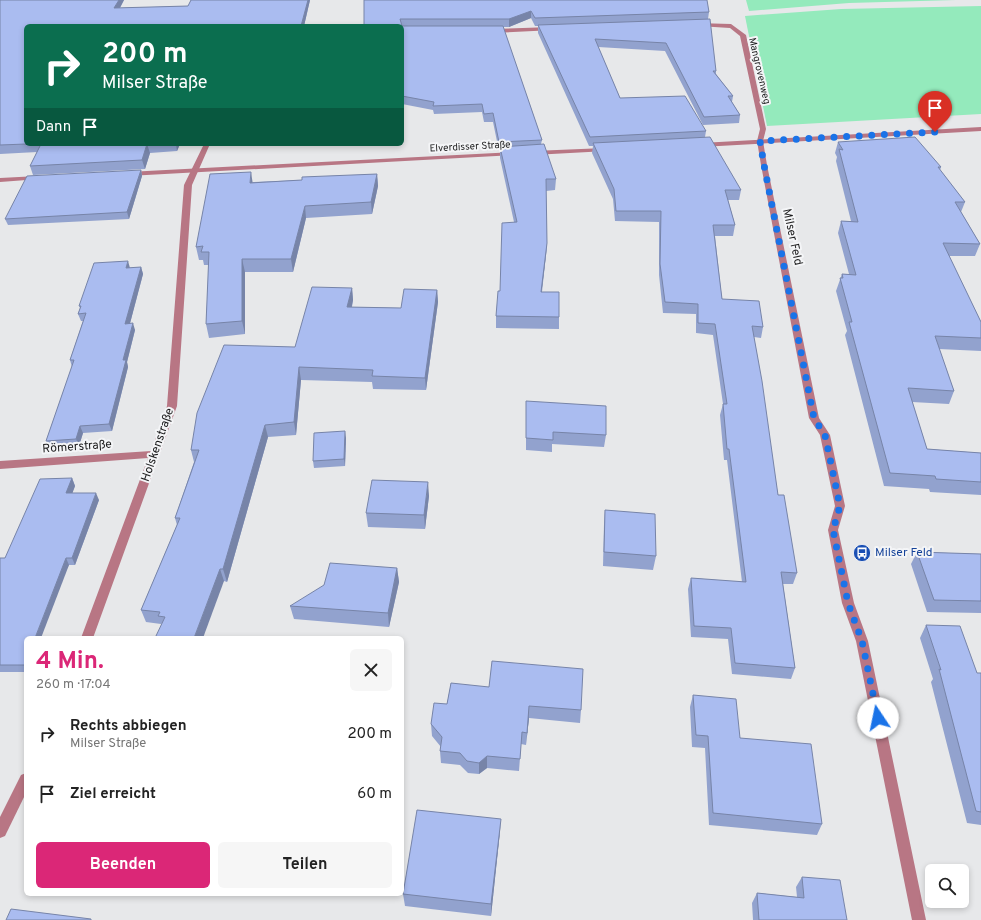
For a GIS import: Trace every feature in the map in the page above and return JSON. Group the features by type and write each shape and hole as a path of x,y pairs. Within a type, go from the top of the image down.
{"street":[{"name":"Mangrovenweg","path":"693,24 732,26 743,35 765,141"},
{"path":"483,31 560,29"},
{"path":"694,145 981,129"},
{"name":"Milser Feld","path":"765,141 764,165 814,418 825,435 840,506 833,530 834,537 848,603 862,641 918,920"},
{"path":"194,171 203,157 206,146"},
{"name":"Elverdisser Straße","path":"116,175 617,149"},
{"name":"Holskenstraße","path":"88,636 172,406 188,185 194,171"},
{"path":"0,180 46,178"},
{"name":"Römerstraße","path":"0,465 155,454"},
{"path":"0,831 24,782"}],"green space":[{"path":"746,0 956,0 849,3 749,11"},
{"path":"981,6 981,114 767,126 745,16 841,9"}],"building":[{"path":"0,0 119,0 114,8 188,6 191,0 308,0 302,24 24,24 24,144 0,145"},
{"path":"364,0 707,0 709,12 535,18 531,11 509,19 400,19 401,24 364,24"},
{"path":"710,19 716,71 713,71 733,96 728,96 740,115 704,117 666,43 595,39 620,98 685,96 706,131 590,137 538,25"},
{"path":"404,26 503,26 542,140 499,142 493,113 484,114 482,104 433,106 434,102 404,96"},
{"path":"710,137 741,190 725,190 735,225 713,225 722,299 759,301 763,327 752,326 762,381 778,495 784,495 797,573 781,572 795,668 735,663 731,628 694,626 691,578 746,582 729,449 727,449 723,404 727,404 715,324 698,323 698,304 665,302 660,264 661,211 616,211 614,189 593,143"},
{"path":"915,137 941,167 938,167 965,202 955,202 980,244 943,243 981,322 981,338 935,336 954,391 908,388 927,449 981,453 981,482 936,479 935,476 890,473 849,322 852,322 840,278 843,278 842,274 856,275 841,221 858,222 839,149 843,150 838,142"},
{"path":"544,144 556,179 546,179 547,243 541,292 559,292 559,317 496,316 498,291 500,291 502,223 517,222 500,147"},
{"path":"40,146 146,146 142,160 30,166"},
{"path":"141,170 127,212 5,219 27,176"},
{"path":"251,172 250,183 302,180 302,177 377,174 371,202 305,206 291,259 242,259 242,321 206,324 209,252 201,252 203,246 196,247 210,174"},
{"path":"128,261 126,268 141,267 125,324 133,323 123,360 126,360 109,424 80,426 76,439 46,441 74,360 70,360 86,313 78,314 81,306 79,306 94,263"},
{"path":"312,287 352,288 347,307 401,308 404,289 437,290 425,378 372,376 373,370 299,367 294,422 265,425 223,569 220,569 195,636 156,636 165,617 158,616 160,612 141,610 180,518 175,518 199,450 191,450 197,413 224,345 295,347"},
{"path":"526,401 606,406 606,435 553,432 553,440 526,438"},
{"path":"345,431 344,459 313,461 314,433"},
{"path":"72,478 66,493 96,493 72,558 66,558 36,636 24,636 24,665 0,665 0,558 5,558 40,479"},
{"path":"372,480 428,482 424,515 366,513"},
{"path":"605,510 655,514 656,556 604,552"},
{"path":"917,552 981,554 981,601 934,600"},
{"path":"330,563 397,568 388,613 290,606 324,585"},
{"path":"926,625 960,626 977,673 981,673 981,812 976,811 939,669 941,670"},
{"path":"492,661 583,669 581,710 529,706 527,733 522,732 520,759 487,756 479,763 467,761 460,753 440,751 442,737 431,724 434,703 447,704 451,683 489,687"},
{"path":"693,695 736,699 740,738 811,744 822,824 713,813 708,736 696,735"},
{"path":"417,810 501,819 491,904 404,894"},
{"path":"802,877 840,880 847,920 759,920 757,893 804,898"},
{"path":"11,909 91,919 91,920 6,920"}],"place":[{"name":"Milser Feld","path":"862,553"}],"route":[{"path":"878,718 862,641 848,603 833,530 840,506 825,435 814,418 760,141 935,132"}]}
